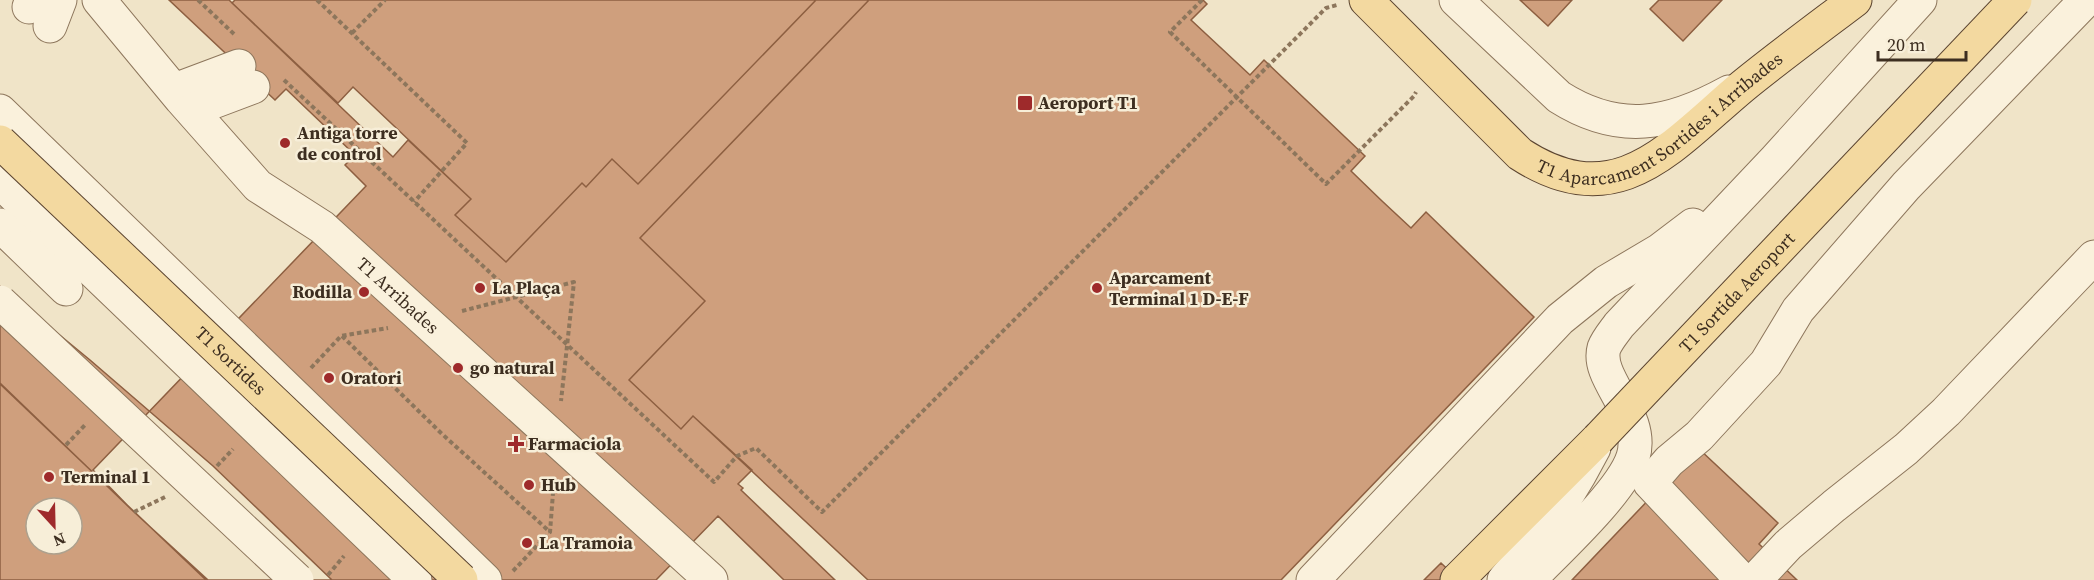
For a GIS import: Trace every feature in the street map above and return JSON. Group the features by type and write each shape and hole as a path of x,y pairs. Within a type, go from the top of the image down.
{"main road":[{"name":"T1 Aparcament Sortides i Arribades","path":"1366,0 1520,153 1539,166 1588,178 1621,175 1649,164 1753,78 1855,0"},
{"name":"T1 Sortida Aeroport","path":"1457,580 1598,439 2015,0"},
{"name":"T1 Sortides","path":"0,142 461,580"}],"lane":[{"name":"T1 Arribades","path":"99,0 258,186 322,227 426,321 695,573"},
{"path":"1456,0 1559,97 1576,108 1599,117 1622,122 1661,120 1690,111 1753,78"},
{"path":"1529,580 1600,505 1628,471 1634,455 1634,431 1628,411 1606,371 1603,359 1604,348 1609,338 1920,0"},
{"path":"1742,580 1650,483 1669,461 1699,436 1766,363 1798,310 1906,186 2086,0"},
{"path":"184,100 253,67"},
{"path":"0,111 485,580"},
{"path":"1313,580 1560,319 1606,282 1678,237 1729,193 1775,160"},
{"path":"0,182 415,580"},
{"path":"0,225 66,289"},
{"path":"1755,580 1788,545 1906,449 1946,412 2094,257"},
{"path":"0,302 297,580"},
{"path":"1504,580 1577,482 1598,439"}],"path":[{"path":"198,0 253,67 414,202 714,482 737,456 756,448 822,512 1326,8"},
{"path":"317,0 467,143 414,202"},
{"path":"352,33 385,0"},
{"path":"1202,0 1170,32 1326,184 1414,96"},
{"path":"290,390 341,336 426,321 574,282"},
{"path":"341,336 441,433 550,532"},
{"path":"214,469 237,445"},
{"path":"323,580 346,553"}],"building":[{"name":"La Plaça","path":"169,0 229,0 393,157 408,140 471,199 455,215 506,262 582,183 586,187 612,159 638,184 816,0 869,0 640,238 705,301 629,380 681,429 693,416 752,470 738,484 743,488 741,490 835,580 784,580 718,516 656,580 208,580 134,512 93,470 366,186 345,165 355,155 286,89 275,100"},
{"path":"235,0 816,0 638,184 612,159 586,187 582,183 506,262 455,215 471,199 353,87 338,103 232,3"},
{"name":"Aparcament Terminal 1 D-E-F","path":"869,0 1203,0 1207,4 1191,20 1250,75 1264,60 1365,156 1351,171 1382,201 1411,228 1426,212 1534,317 1281,580 868,580 693,416 681,429 629,380 705,301 640,238"},
{"path":"1520,0 1572,0 1548,26"},
{"path":"1659,0 1722,0 1683,41 1650,9"},
{"path":"0,286 213,466 332,580 206,580 0,384"},
{"name":"Terminal 1","path":"0,383 134,512 208,580 0,580"},
{"path":"1698,448 1778,523 1759,544 1797,580 1572,580"},
{"path":"1441,563 1459,580 1424,580"}],"place":[{"name":"Aeroport T1","path":"1025,103"},
{"name":"Antiga torre de control","path":"285,143"},
{"name":"La Plaça","path":"480,288"},
{"name":"Aparcament Terminal 1 D-E-F","path":"1097,288"},
{"name":"Rodilla","path":"364,292"},
{"name":"go natural","path":"458,368"},
{"name":"Oratori","path":"329,378"},
{"name":"Farmaciola","path":"516,444"},
{"name":"Terminal 1","path":"49,477"},
{"name":"Hub","path":"529,485"},
{"name":"La Tramoia","path":"527,543"}]}
